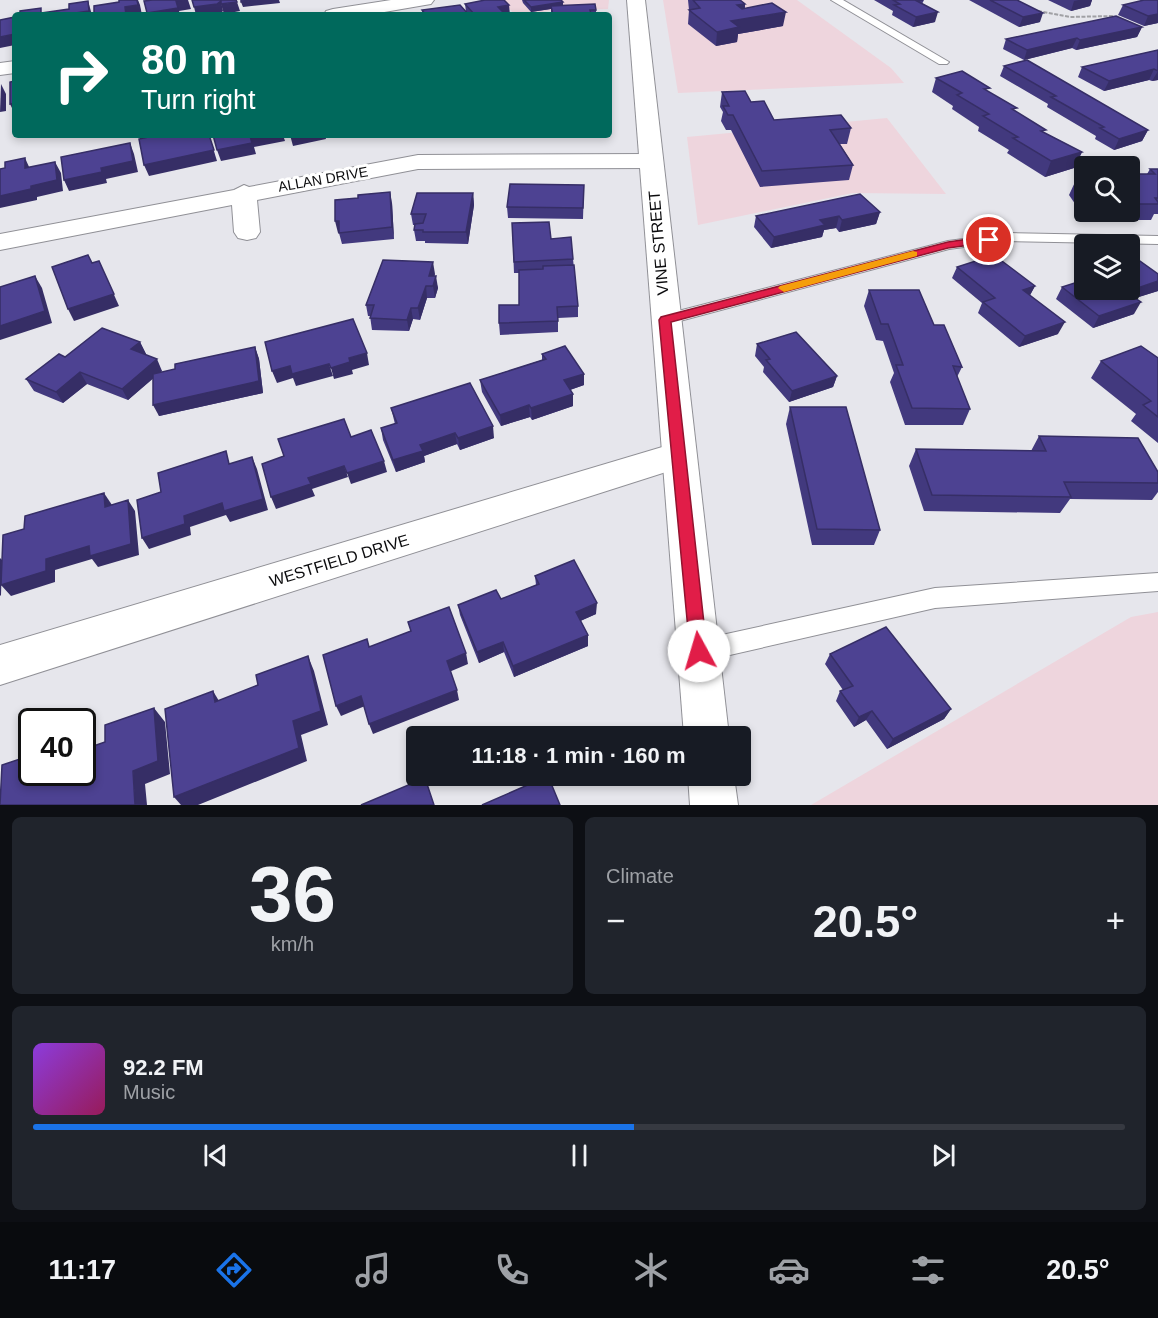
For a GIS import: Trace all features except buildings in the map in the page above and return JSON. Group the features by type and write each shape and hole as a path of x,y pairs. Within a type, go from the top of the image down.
{"street":[{"path":"351,12 425,0"},
{"name":"VINE STREET","path":"636,0 665,320 706,726"},
{"name":"ALLAN DRIVE","path":"0,242 418,162 650,161"},
{"path":"244,194 247,232"},
{"name":"WESTFIELD DRIVE","path":"0,665 679,455"},
{"path":"712,786 714,805"}],"lane":[{"path":"836,0 943,62"},
{"path":"665,320 948,245 1009,237 1158,240"},
{"path":"699,651 935,598 1158,582"}],"path":[{"path":"1034,9 1070,17 1113,16"}],"shaded area":[{"path":"502,0 609,0 608,9 512,12"},
{"path":"663,0 797,0 891,68 904,83 678,93"},
{"path":"887,118 946,194 853,193 698,225 687,137"},
{"path":"1158,612 1158,805 811,805 1131,617"}],"slow traffic":[{"path":"784,288 913,254"}],"route":[{"path":"699,651 665,320 948,245 989,240"}]}
